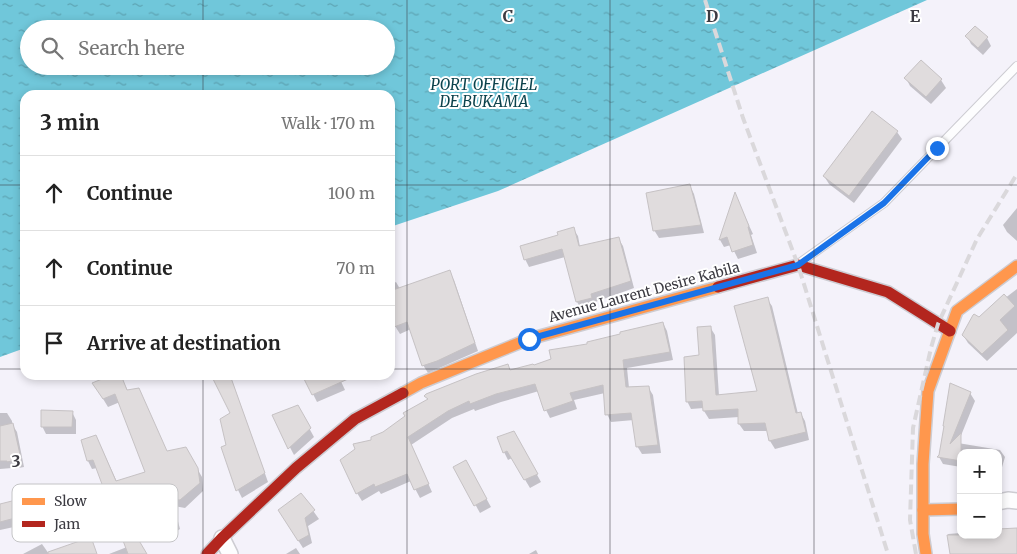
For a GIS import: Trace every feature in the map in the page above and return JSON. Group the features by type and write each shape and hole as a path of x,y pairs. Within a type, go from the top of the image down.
{"main road":[{"path":"798,265 888,292 950,331"},
{"name":"Avenue Laurent Desire Kabila","path":"207,554 296,468 355,419 421,383 529,339 798,265"},
{"path":"926,554 923,534 923,464 928,391 957,311 1017,266"},
{"path":"923,510 957,509"}],"street":[{"path":"1002,501 1017,501"},
{"path":"222,538 230,554"}],"lane":[{"path":"798,265 884,203 1017,66"}],"water":[{"name":"PORT OFFICIEL DE BUKAMA","path":"0,0 927,0 498,191 395,225 395,90 20,90 20,350 0,357"}],"building":[{"path":"975,26 988,37 978,48 965,36"},
{"path":"921,60 942,79 926,97 904,78"},
{"path":"872,111 898,131 849,196 823,176"},
{"path":"690,184 701,225 653,231 646,193"},
{"path":"735,192 749,226 753,245 732,252 727,237 719,240"},
{"path":"574,227 579,246 619,237 631,281 591,294 592,298 576,302 562,249 524,260 520,246 558,235 557,232"},
{"path":"450,270 475,343 422,366 407,322 395,327 395,289"},
{"path":"1004,294 1015,306 1000,320 1008,330 982,354 962,335 974,314 979,317"},
{"path":"768,297 796,413 801,412 806,432 769,441 765,423 738,424 738,409 703,411 702,401 686,402 684,357 699,355 697,327 711,326 716,395 757,391 734,306"},
{"path":"663,322 670,352 623,360 626,387 649,386 658,445 636,447 631,413 605,415 603,385 570,393 573,401 544,411 535,384 496,394 470,404 469,401 448,411 408,437 429,484 414,490 407,474 375,487 374,484 356,494 340,460 355,449 353,444 371,440 371,437 383,432 405,416 403,413 428,399 424,396 426,394 476,374 508,364 510,370 551,359 549,350 587,344 587,342 620,334 620,332"},
{"path":"100,380 123,380 127,390 139,388 167,451 186,447 198,468 200,483 180,500 178,500 178,484 102,484 93,460 87,461 81,440 96,435 116,481 145,472 115,394 103,399 92,383"},
{"path":"214,380 232,380 265,473 236,491 221,447 226,445 220,419 230,413"},
{"path":"304,380 346,380 312,395"},
{"path":"950,383 971,392 950,444 961,433 961,449 957,449 957,460 937,457 939,455"},
{"path":"298,405 311,428 288,449 272,415"},
{"path":"41,410 73,411 72,427 41,427"},
{"path":"13,423 21,459 7,462 0,461 0,426"},
{"path":"514,431 538,474 524,480 507,451 503,453 497,437"},
{"path":"466,460 487,499 474,506 453,467"},
{"path":"301,493 315,510 305,518 309,535 298,541 278,510"},
{"path":"12,501 12,519 0,522 0,504"},
{"path":"1017,528 1017,554 950,554 947,535 957,535 957,539 1002,539 1002,529"},
{"path":"77,542 93,542 97,554 48,554 48,552"},
{"path":"124,542 140,542 147,554 128,554"}],"railway":[{"path":"705,0 743,118 798,265 888,554"},
{"path":"916,554 910,520 913,428 931,348 938,324 977,239 1017,174"}],"traffic: slow":[{"path":"926,554 923,534 923,464 928,391 957,311 1017,266"},
{"path":"403,393 421,383 529,339 718,287"},
{"path":"923,510 957,509"}],"traffic: jam":[{"path":"718,287 798,265 888,292 950,331"},
{"path":"207,554 296,468 355,419 403,393"}],"route":[{"path":"529,339 798,265 884,203 937,148"}]}
